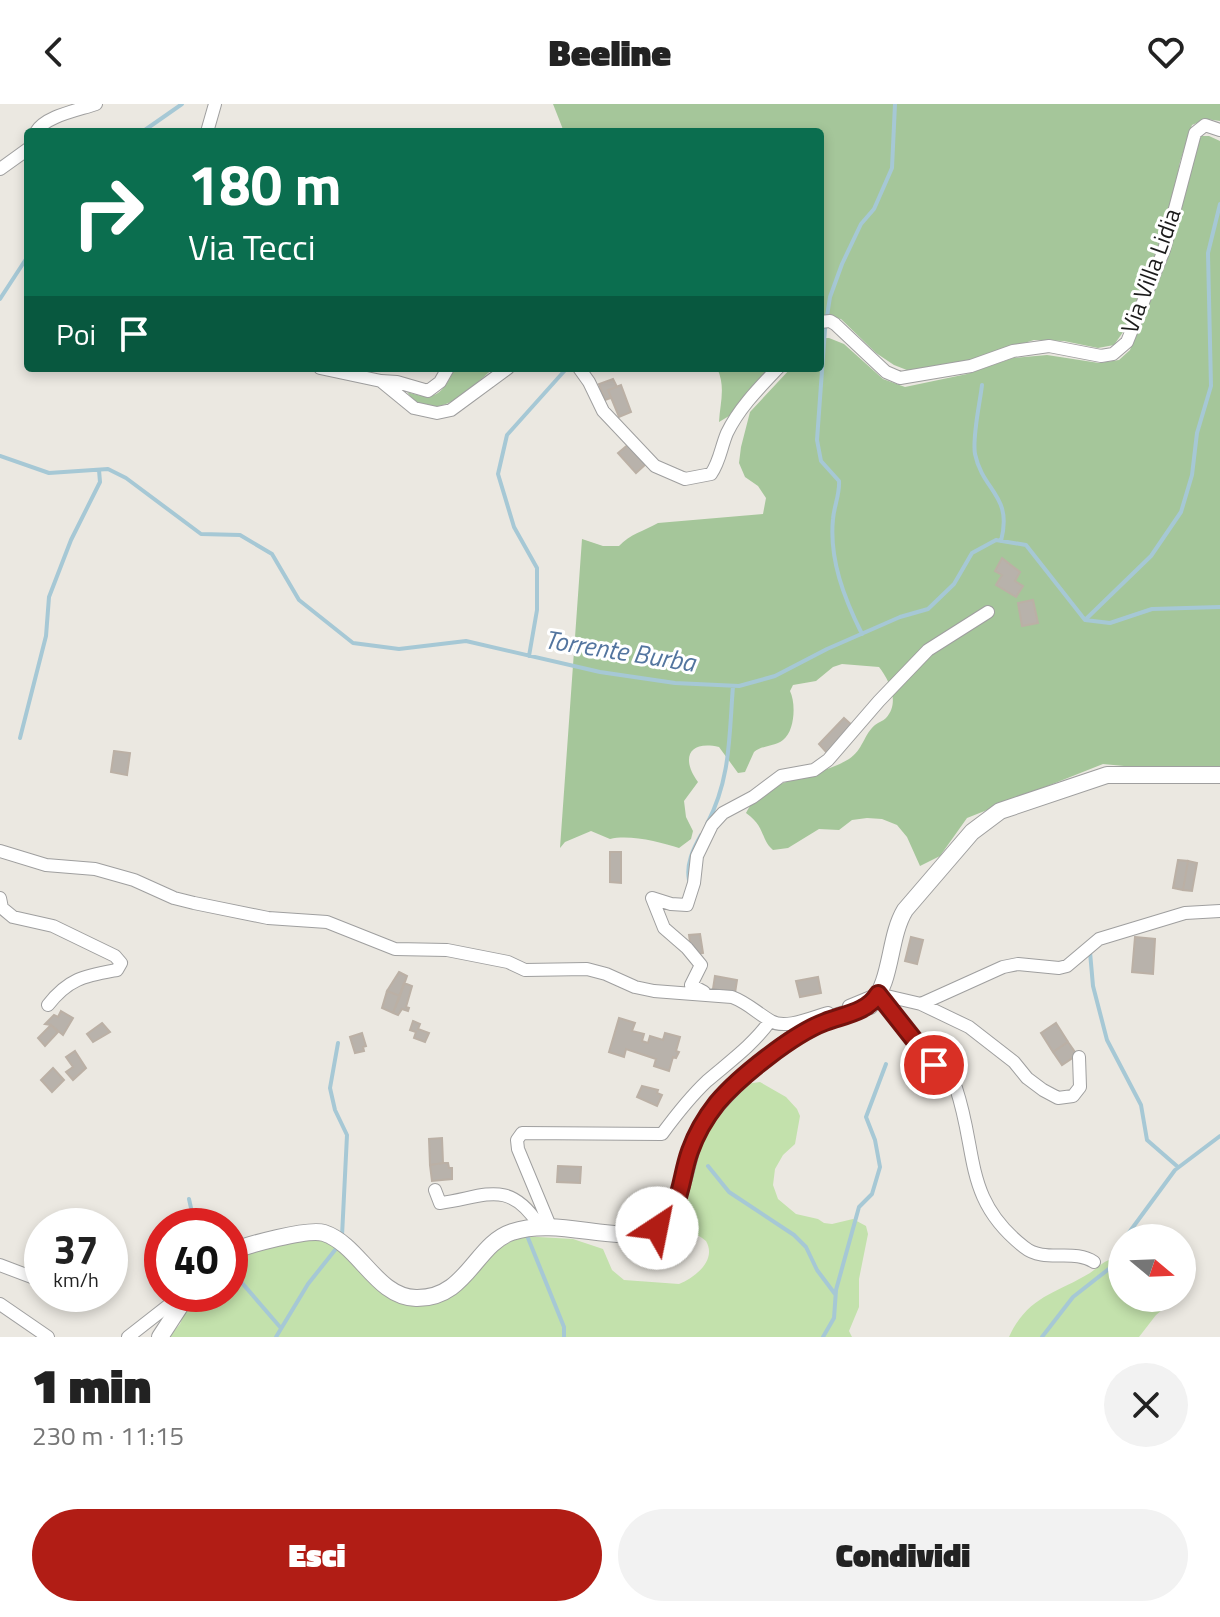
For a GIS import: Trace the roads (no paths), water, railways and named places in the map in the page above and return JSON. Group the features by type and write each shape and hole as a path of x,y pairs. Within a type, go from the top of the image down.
{"street":[{"path":"38,128 96,104"},
{"path":"208,128 215,104"},
{"name":"Via Villa Lidia","path":"824,322 835,324 886,372 900,378 971,366 1013,351 1049,346 1101,356 1113,354 1127,342 1164,250 1195,133 1205,125 1220,130"},
{"path":"0,169 24,152"},
{"path":"339,372 428,391 440,382 446,372"},
{"path":"381,381 414,408 444,413 503,372"},
{"path":"581,372 603,411 655,466 685,479 711,474 720,460 725,437 737,414 774,372"},
{"path":"711,995 691,985 701,965 664,928 652,898 687,905 694,883 697,856 712,825 723,813 753,797 781,776 814,770 828,760 928,650 988,612"},
{"path":"248,1246 323,1233 338,1240 391,1290 415,1298 431,1296 459,1282 505,1234 544,1225 628,1234 645,1232 664,1223 676,1205 689,1152 718,1103 768,1058 807,1029 870,1006 878,994 899,920 905,910 959,847 988,819 1013,806 1107,775 1220,775"},
{"path":"0,851 46,865 95,869 194,903 268,918 327,922 395,949 447,950 508,962 525,970 587,969 644,989 732,997 770,1021 782,1024 878,994 921,1004 969,1027 1014,1062 1027,1078 1058,1098 1069,1098 1078,1092 1081,1081 1079,1057"},
{"path":"0,898 2,908 13,917 53,926 115,956 121,963 117,970 79,978 70,983 60,989 48,1005"},
{"path":"921,1004 1003,967 1018,964 1067,966 1099,939 1185,913 1220,911"},
{"path":"878,994 934,1065 955,1086 978,1188 985,1206 1024,1248 1037,1255 1086,1258 1094,1262"},
{"path":"544,1225 518,1149 517,1140 522,1133 662,1134 697,1092 761,1034 770,1021"},
{"path":"435,1190 440,1203 488,1192 505,1195 544,1225"},
{"path":"0,1265 24,1274"},
{"path":"0,1304 48,1337"},
{"path":"128,1337 161,1312"},
{"path":"160,1337 175,1312"}],"waterway":[{"path":"148,128 182,104"},
{"path":"824,343 830,297 842,264 861,224 874,209 892,168 895,104"},
{"path":"1086,619 1151,556 1181,512 1192,475 1197,433 1211,386 1208,253 1220,204"},
{"path":"0,299 24,262"},
{"path":"529,656 537,610 537,568 514,527 498,474 507,435 563,372"},
{"path":"822,372 817,440 821,461 839,481 833,519 833,549 844,592 862,634"},
{"path":"982,385 974,447 979,467 996,494 1003,513 1001,541"},
{"name":"Torrente Burba","path":"0,456 49,473 108,469 126,478 201,534 240,535 272,554 299,600 353,643 399,649 466,641 600,672 675,683 739,686 775,676 900,617 928,609 954,584 972,553 996,540 1026,545 1085,620 1110,623 1152,609 1220,607"},
{"path":"20,738 46,636 49,597 71,540 100,482 99,470"},
{"path":"707,824 725,773 733,686"},
{"path":"689,880 688,868 701,835"},
{"path":"1090,952 1093,986 1107,1040 1141,1105 1147,1140 1178,1167"},
{"path":"338,1043 330,1088 335,1110 347,1135 342,1236"},
{"path":"823,1337 834,1318 836,1290 859,1207 872,1194 880,1167 875,1140 866,1117 886,1064"},
{"path":"1135,1224 1175,1170 1220,1136"},
{"path":"708,1166 729,1192 794,1235 806,1247 817,1270 835,1294"},
{"path":"189,1199 191,1208"},
{"path":"526,1233 564,1327 564,1337"},
{"path":"276,1337 308,1284 339,1245"},
{"path":"1042,1337 1073,1297 1108,1270"},
{"path":"248,1290 280,1327"}]}
